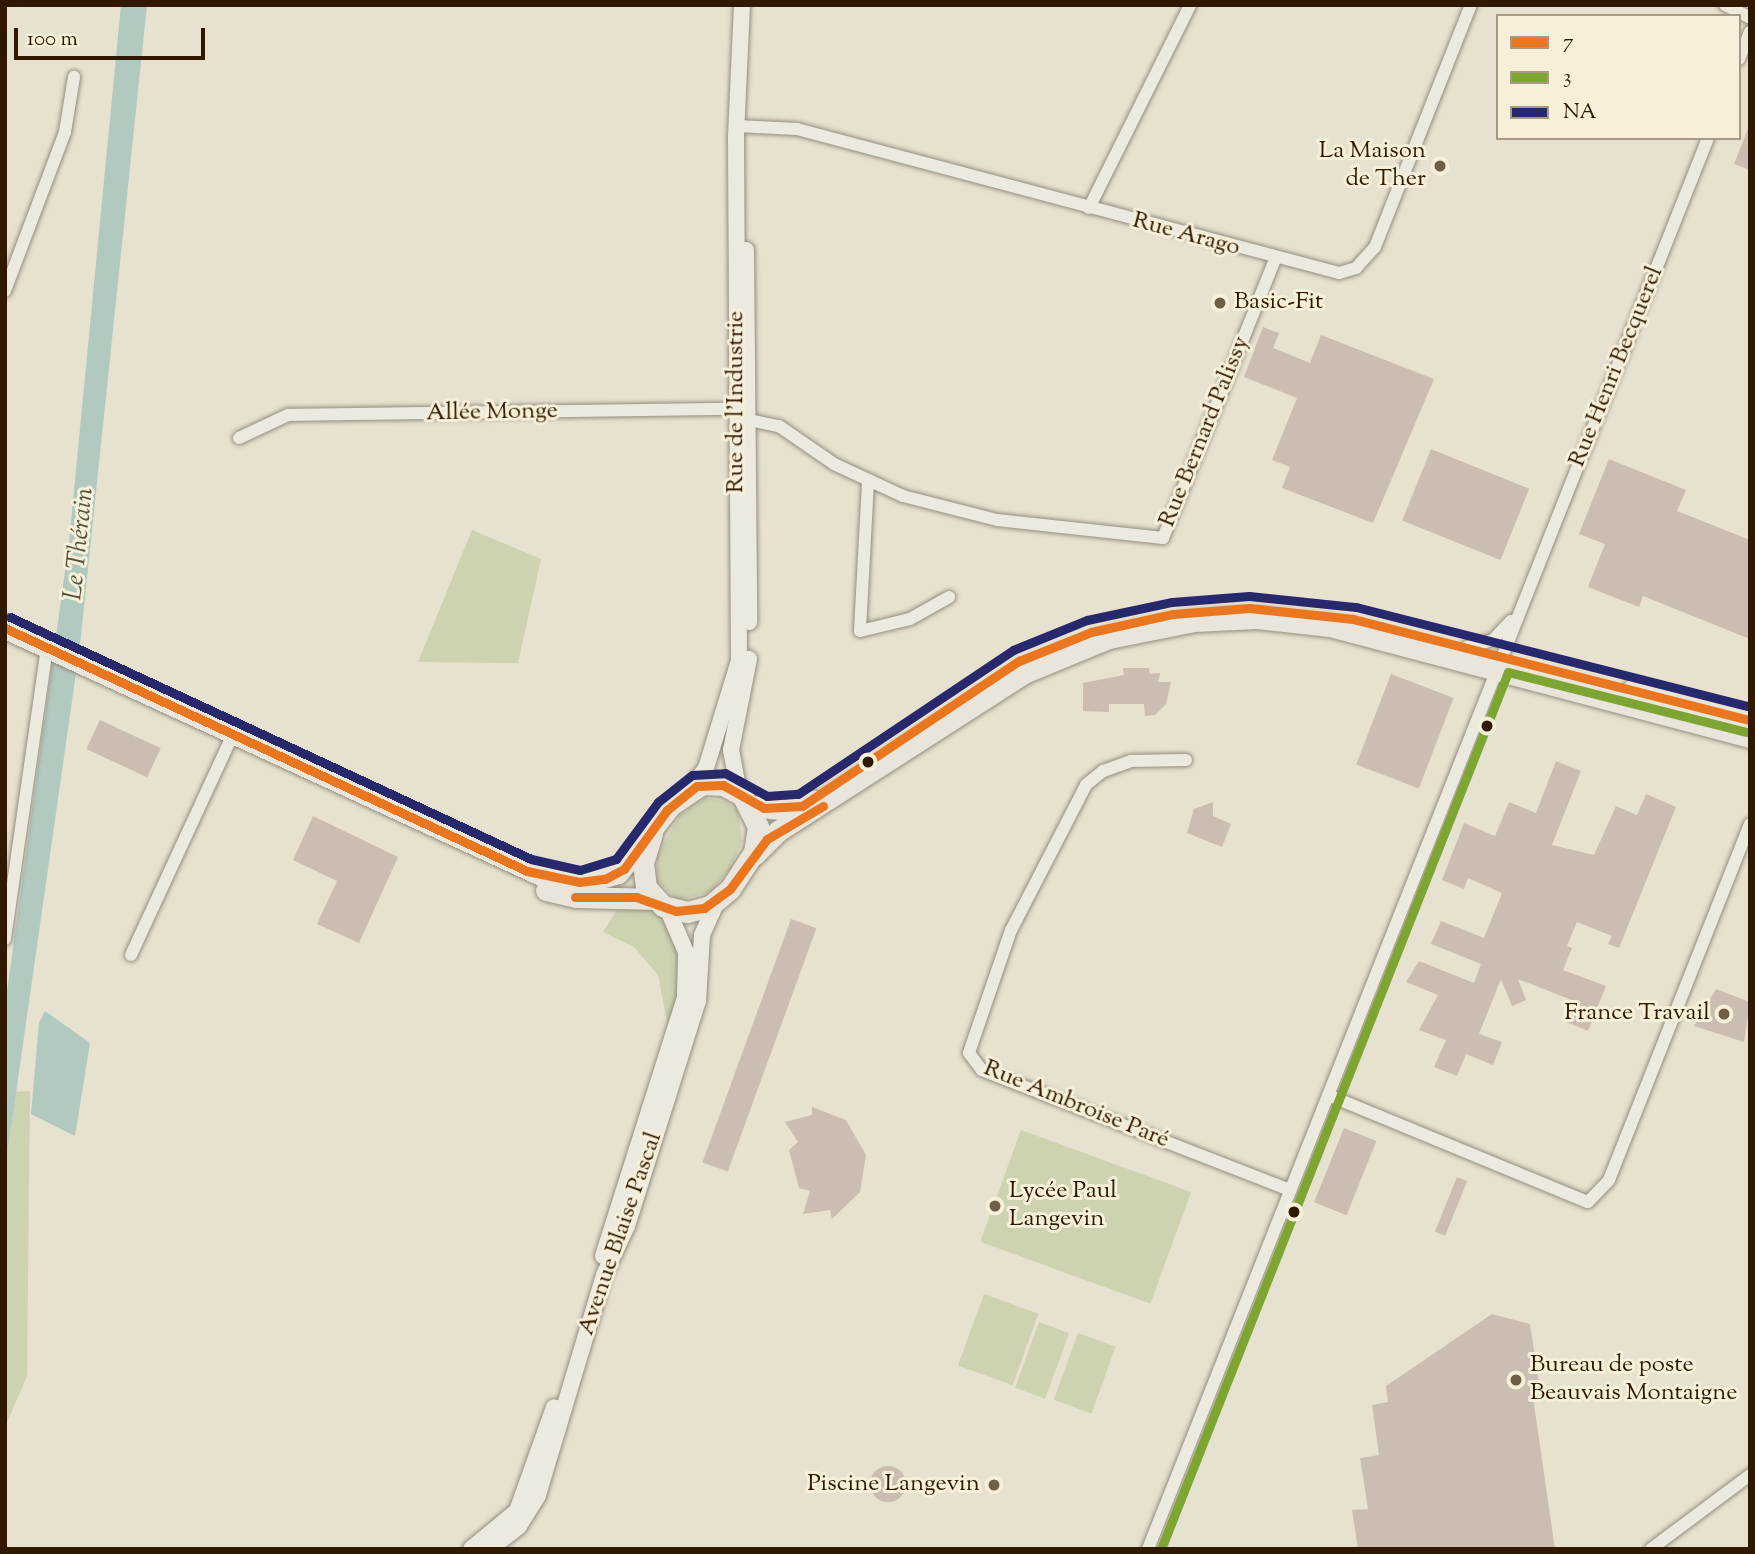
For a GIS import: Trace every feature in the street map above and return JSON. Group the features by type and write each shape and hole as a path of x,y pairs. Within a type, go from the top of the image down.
{"main road":[{"path":"691,789 715,783 745,799 787,810 808,803 1006,668 1078,636 1128,623 1204,610 1275,609 1367,622 1467,647 1499,663 1750,737"},
{"path":"749,862 772,835 987,695 1051,660 1123,634 1210,620 1289,620 1499,663 1750,720"},
{"name":"Avenue Blaise Pascal","path":"5,628 48,655"},
{"name":"Avenue Blaise Pascal","path":"5,641 48,655 87,672 551,892 661,904 693,911 716,903 749,862 758,835 745,799"},
{"name":"Avenue Blaise Pascal","path":"230,740 545,877 579,882 610,877 629,864 691,789"},
{"name":"Avenue Blaise Pascal","path":"652,833 642,869 661,904"}],"street":[{"name":"Rue de l'Industrie","path":"744,5 741,125 748,673 731,755 745,799"},
{"path":"1090,208 1189,5"},
{"name":"Rue Arago","path":"741,125 797,129 1332,274 1356,268 1370,255 1471,5"},
{"path":"1725,5 1750,18"},
{"path":"1741,54 1750,33"},
{"path":"5,291 65,132 74,77"},
{"name":"Rue Henri Becquerel","path":"1148,1549 1707,140"},
{"name":"Rue Bernard Palissy","path":"743,414 786,430 868,482 983,517 1163,538 1275,259"},
{"name":"Rue de l'Industrie","path":"691,789 706,768 738,668 743,414"},
{"name":"Allée Monge","path":"239,438 288,415 743,414"},
{"path":"868,482 860,631 910,620 948,597"},
{"name":"Rue Henri Becquerel","path":"1467,647 1502,633 1525,596"},
{"path":"5,939 48,655"},
{"path":"131,955 230,740"},
{"name":"Rue Ambroise Paré","path":"1186,760 1131,761 1103,771 1087,785 1011,930 968,1053 982,1070 1290,1190"},
{"path":"1328,1095 1588,1202 1609,1181 1750,824"},
{"name":"Avenue Blaise Pascal","path":"490,1549 519,1526 538,1495 592,1310 626,1226 698,1001 702,935 716,903"},
{"name":"Avenue Blaise Pascal","path":"471,1549 509,1522 527,1491 680,1018 687,960 661,904"},
{"path":"1651,1549 1750,1475"}],"green space":[{"path":"472,530 541,559 518,663 418,662"},
{"path":"705,798 725,801 738,811 742,841 732,866 711,892 678,900 657,881 657,855 680,815"},
{"path":"620,905 645,906 668,923 680,951 681,988 673,1025 667,1023 658,975 634,947 603,932"},
{"path":"30,1091 27,1376 5,1427 5,1170 16,1092"},
{"path":"1021,1130 1191,1192 1150,1304 980,1242"},
{"path":"984,1294 1039,1314 1013,1385 958,1365"},
{"path":"1039,1322 1069,1333 1045,1399 1015,1388"},
{"path":"1078,1333 1116,1347 1091,1413 1054,1400"}],"water":[{"name":"Le Thérain","path":"121,5 147,5 80,645 5,1170 5,1006 69,542"},
{"path":"45,1011 90,1043 75,1136 31,1114 39,1023"}],"building":[{"path":"1750,126 1750,170 1734,164"},
{"path":"1263,327 1279,333 1273,348 1310,363 1321,335 1434,379 1373,523 1282,488 1290,467 1272,460 1297,398 1244,377"},
{"path":"1431,449 1529,489 1500,560 1402,520"},
{"path":"1609,459 1686,490 1677,511 1750,540 1750,639 1643,596 1639,607 1588,587 1605,544 1579,534"},
{"path":"1123,668 1149,668 1150,674 1160,673 1158,682 1171,682 1166,704 1155,715 1145,716 1144,704 1109,704 1109,712 1083,711 1083,683 1124,675"},
{"path":"1391,674 1454,698 1419,789 1356,765"},
{"path":"100,720 161,748 147,777 86,749"},
{"path":"1556,761 1581,771 1552,845 1594,855 1616,806 1637,815 1646,794 1676,807 1619,948 1608,944 1612,936 1577,922 1567,946 1572,948 1563,970 1606,986 1588,1031 1566,1022 1574,1001 1518,979 1526,1000 1512,1006 1501,979 1479,1034 1502,1042 1493,1065 1466,1054 1457,1076 1434,1067 1446,1040 1419,1030 1438,995 1406,982 1419,961 1474,983 1481,964 1431,944 1441,921 1484,938 1502,893 1468,878 1464,889 1442,880 1464,823 1495,836 1509,802 1536,813"},
{"path":"1213,802 1213,816 1231,824 1222,847 1187,833 1194,809"},
{"path":"313,816 398,857 359,943 317,924 337,881 293,860"},
{"path":"791,919 816,928 728,1172 702,1162"},
{"name":"France Travail","path":"1716,989 1750,1002 1744,1042 1694,1026"},
{"path":"812,1107 846,1120 866,1155 860,1192 832,1219 830,1210 803,1214 810,1191 799,1188 789,1150 798,1142 785,1122 812,1115"},
{"path":"1344,1128 1376,1141 1346,1215 1314,1202"},
{"path":"1457,1177 1467,1181 1445,1236 1435,1232"},
{"path":"1492,1314 1530,1324 1539,1383 1531,1384 1555,1549 1358,1549 1352,1510 1368,1509 1360,1458 1379,1455 1372,1405 1388,1402 1386,1386"},
{"path":"888,1466 901,1471 906,1484 901,1497 888,1502 875,1497 870,1484 875,1471"}],"transit line":[{"name":"NA","path":"10,617 531,859 580,870 616,859 658,802 692,775 725,773 767,796 798,794 1013,650 1087,620 1172,602 1249,596 1356,607 1750,707"},
{"name":"7","path":"5,628 527,871 579,882 605,879 624,869 667,810 697,786 723,785 764,808 802,806 1019,661 1091,632 1173,614 1249,608 1353,619 1750,720"},
{"name":"3","path":"1161,1549 1508,672 1747,732"},
{"name":"7","path":"575,897 636,897 676,911 704,908 730,889 767,839 823,806"}],"place":[{"name":"La Maison de Ther","path":"1440,166"},
{"name":"Basic-Fit","path":"1220,303"},
{"name":"France Travail","path":"1724,1014"},
{"name":"Lycée Paul Langevin","path":"995,1206"},
{"name":"Bureau de poste Beauvais Montaigne","path":"1516,1380"},
{"name":"Piscine Langevin","path":"994,1485"}]}
